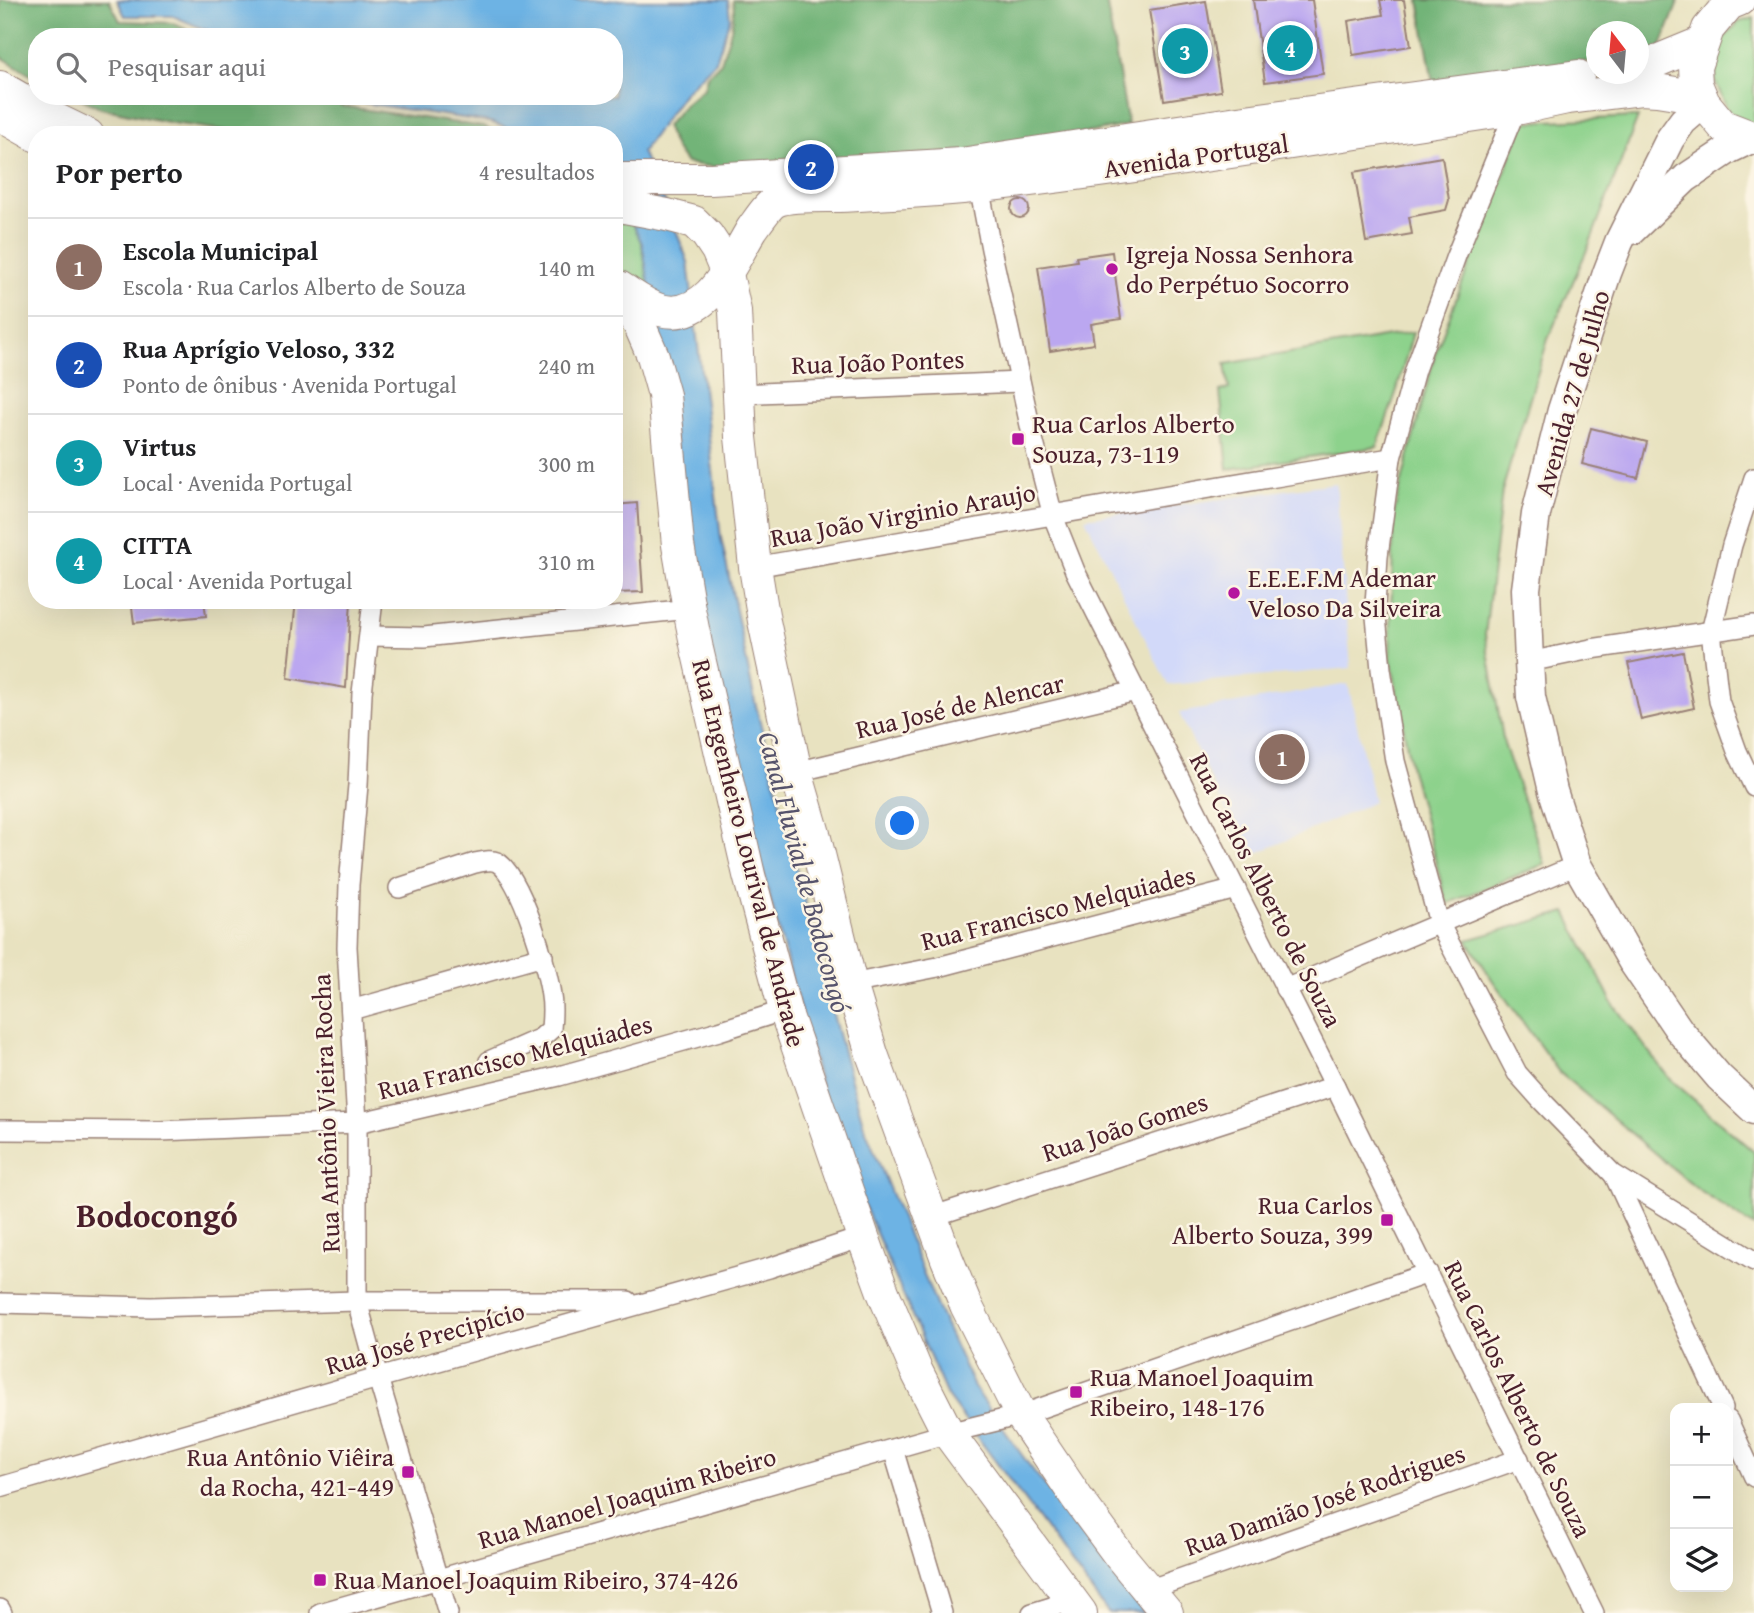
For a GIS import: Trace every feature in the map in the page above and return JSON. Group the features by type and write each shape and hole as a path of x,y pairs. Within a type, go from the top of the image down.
{"main road":[{"path":"1739,0 1729,5 1708,29 1695,67 1696,84 1702,100 1723,126 1754,138"},
{"name":"Avenida Portugal","path":"1649,66 1703,42"},
{"name":"Avenida Portugal","path":"623,179 711,178 961,164 979,174 1110,170 1516,109 1586,78"},
{"name":"Avenida Portugal","path":"717,273 776,201 884,193 1445,93 1559,89 1594,84"},
{"name":"Avenida Portugal","path":"1646,84 1657,90 1702,100"},
{"path":"0,87 28,103"},
{"name":"Avenida 27 de Julho","path":"1702,100 1670,139 1619,242 1562,410 1536,514 1526,589 1529,662 1531,697 1553,791 1577,865 1632,961 1679,1030 1719,1077 1754,1110"},
{"path":"31,105 69,126"},
{"path":"0,115 28,131"},
{"name":"Avenida 27 de Julho","path":"1619,242 1686,178 1728,150 1754,138"},
{"path":"623,207 694,222 707,235 717,273 735,311 742,449 755,567 796,772 872,1054 931,1217 1015,1416 1119,1555 1157,1601"},
{"path":"623,291 661,310 678,311 697,304 717,273"},
{"name":"Rua Engenheiro Lourival de Andrade","path":"623,300 640,326 653,356 664,396 678,545 689,609 749,875 785,1010 863,1237 916,1370 954,1432 1076,1607"}],"street":[{"path":"1516,109 1456,256 1415,370 1391,458 1378,556 1375,606 1381,669 1395,761 1439,923 1517,1073 1613,1174 1754,1261"},
{"name":"Rua Carlos Alberto de Souza","path":"979,174 991,249 1020,382 1054,516 1075,571 1335,1086 1594,1613"},
{"name":"Rua João Pontes","path":"738,394 1020,382"},
{"name":"Rua João Virginio Araujo","path":"755,567 1151,497 1391,458"},
{"path":"1754,478 1732,545 1711,632 1719,701 1737,751 1754,787"},
{"name":"Rua Antônio Vieira Rocha","path":"372,609 362,693 359,785 349,885 348,947 357,1123 357,1301 448,1613"},
{"path":"370,636 424,637 689,609"},
{"path":"1529,662 1591,649 1754,625"},
{"name":"Rua José de Alencar","path":"796,772 1136,691"},
{"path":"399,888 487,861 497,862 505,869 518,890 543,956 551,996 551,1029 541,1038 489,1061"},
{"path":"1285,989 1577,865"},
{"name":"Rua Francisco Melquiades","path":"851,984 938,967 1236,889"},
{"path":"351,1010 543,956"},
{"name":"Rua Francisco Melquiades","path":"0,1130 160,1131 357,1123 635,1056 785,1010"},
{"name":"Rua João Gomes","path":"931,1217 1335,1086"},
{"path":"1613,1174 1721,1403"},
{"name":"Rua José Precipício","path":"0,1488 769,1268 863,1237"},
{"path":"1015,1416 1428,1273"},
{"path":"0,1303 151,1307 357,1301 650,1301"},
{"name":"Rua Manoel Joaquim Ribeiro","path":"320,1613 1015,1416"},
{"path":"1733,1430 1754,1477"},
{"path":"893,1449 942,1613"},
{"name":"Rua Damião José Rodrigues","path":"1157,1601 1519,1459"},
{"path":"1032,1613 1076,1607"}],"shaded area":[{"name":"E.E.E.F.M Ademar Veloso Da Silveira","path":"1336,483 1351,668 1168,685 1085,518"},
{"path":"1348,684 1374,802 1248,857 1179,713"}],"green space":[{"path":"0,0 109,0 120,21 172,23 184,28 28,28 28,73 0,56"},
{"path":"733,0 1106,0 1128,125 998,150 714,167 686,163 675,148 666,126 686,103 704,88 707,76 721,62 731,30"},
{"path":"1419,0 1679,0 1659,51 1649,52 1649,21 1586,21 1586,62 1434,89"},
{"path":"1754,18 1754,126 1728,111 1715,81 1718,44 1739,22"},
{"path":"94,105 340,105 477,126 193,126"},
{"path":"1638,117 1589,245 1548,339 1502,491 1485,635 1504,744 1545,864 1447,904 1411,769 1390,653 1394,512 1435,354 1524,122"},
{"path":"623,215 630,216 642,244 651,295 623,278"},
{"path":"1413,332 1377,447 1228,469 1220,391 1229,389 1225,364"},
{"path":"1566,912 1613,1004 1668,1077 1754,1152 1754,1227 1697,1189 1559,1072 1493,981 1467,940"}],"water":[{"path":"117,0 728,0 730,18 716,61 684,93 642,152 688,262 721,538 755,702 837,1030 864,1126 938,1309 974,1387 1029,1465 1144,1613 1108,1613 947,1396 834,1136 717,701 642,244 623,202 623,126 501,126 376,105 623,105 623,28 202,28 173,16 125,16"}],"building":[{"path":"1253,0 1312,0 1323,74 1265,82"},
{"path":"1380,0 1404,0 1411,46 1353,55 1348,21 1383,15"},
{"path":"1206,1 1221,91 1164,100 1149,10"},
{"path":"1442,157 1449,200 1446,210 1409,217 1412,234 1366,242 1354,172"},
{"path":"1016,200 1024,200 1029,209 1027,216 1016,218 1011,213 1011,205"},
{"path":"1112,252 1121,319 1091,324 1094,344 1050,351 1038,267 1077,261 1076,257"},
{"path":"1591,428 1647,442 1638,478 1582,464"},
{"path":"637,503 643,592 623,593 623,504"},
{"path":"132,609 205,609 206,616 134,623"},
{"path":"295,609 350,609 346,688 288,678"},
{"path":"1683,652 1694,708 1641,720 1628,663"}],"place":[{"name":"CITTA","path":"1290,48"},
{"name":"Virtus","path":"1185,51"},
{"name":"Rua Aprígio Veloso, 332","path":"811,167"},
{"name":"Igreja Nossa Senhora do Perpétuo Socorro","path":"1112,269"},
{"name":"Rua Carlos Alberto Souza, 73-119","path":"1018,439"},
{"name":"E.E.E.F.M Ademar Veloso Da Silveira","path":"1234,593"},
{"name":"Escola Municipal","path":"1282,757"},
{"name":"Rua Carlos Alberto Souza, 399","path":"1387,1220"},
{"name":"Rua Manoel Joaquim Ribeiro, 148-176","path":"1076,1392"},
{"name":"Rua Antônio Viêira da Rocha, 421-449","path":"408,1472"},
{"name":"Rua Manoel Joaquim Ribeiro, 374-426","path":"320,1580"}],"district":[{"name":"Bodocongó","path":"157,1215"}],"water label":[{"name":"Canal Fluvial de Bodocongó","path":"805,872"}]}
